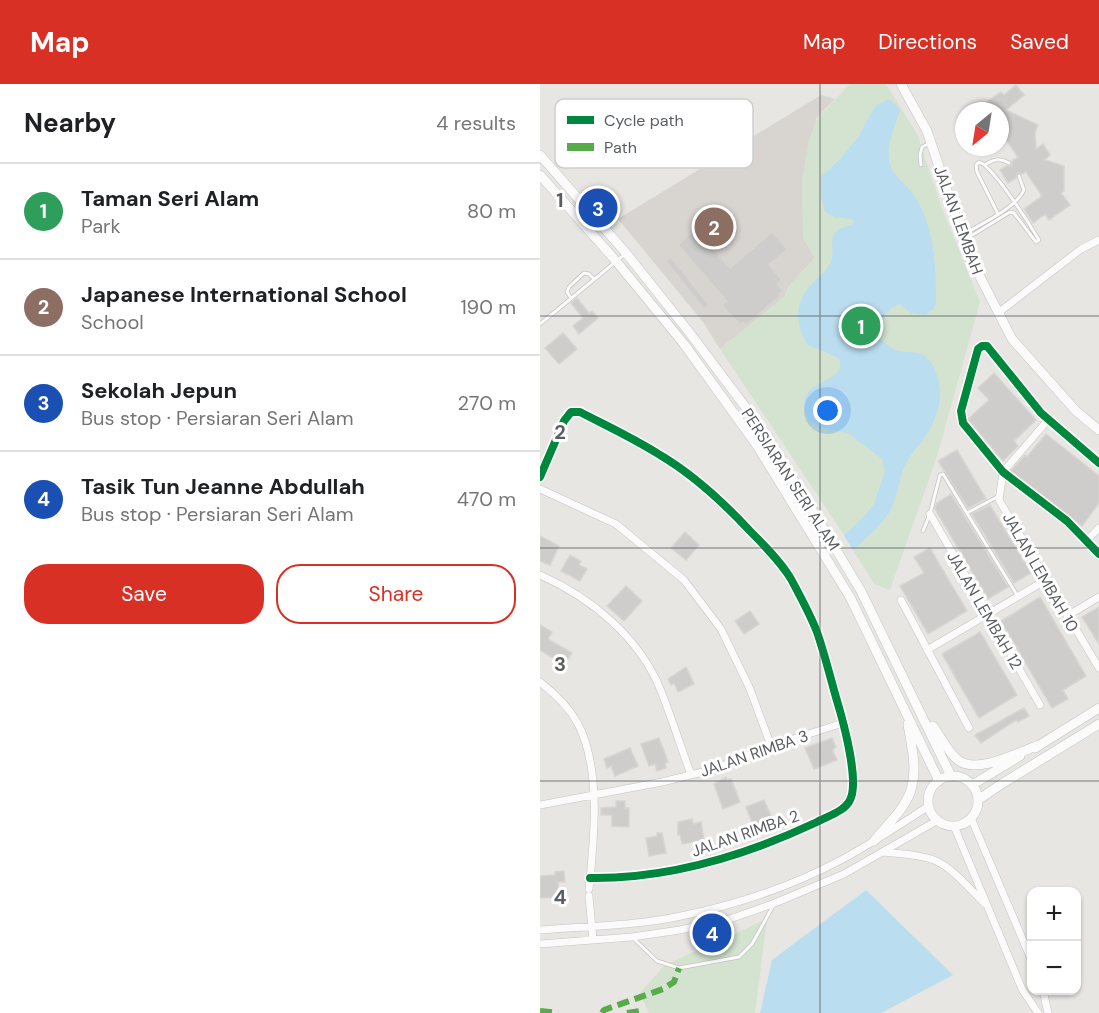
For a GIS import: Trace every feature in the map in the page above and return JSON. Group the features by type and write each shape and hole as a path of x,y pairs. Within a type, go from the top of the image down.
{"street":[{"name":"JALAN LEMBAH","path":"901,84 932,142 963,238 977,271 1012,339 1076,411 1099,430"},
{"name":"PERSIARAN SERI ALAM","path":"540,155 626,253 768,437 861,591 921,709 951,776"},
{"name":"PERSIARAN SERI ALAM","path":"540,175 616,261 684,344 756,444 850,597 939,781"},
{"path":"998,313 1081,249 1099,240"},
{"path":"1099,463 1048,420 987,346 978,349 961,417 963,423 1003,472 1067,521 1099,554"},
{"path":"540,477 564,421 571,412 580,412 660,454 697,480 760,541 790,577 817,631 843,723"},
{"path":"1003,472 1048,420"},
{"name":"JALAN LEMBAH 10","path":"1003,472 999,496 1066,616 1099,668"},
{"path":"540,489 616,524 684,580 721,629 750,688 771,746"},
{"name":"JALAN LEMBAH 12","path":"930,514 1040,705"},
{"path":"1087,540 1099,528"},
{"path":"540,575 596,608 619,627 643,658 660,690 691,775"},
{"path":"927,650 1046,580"},
{"path":"1066,616 1099,597"},
{"path":"901,600 969,728"},
{"path":"540,682 562,702 577,722 589,763 594,828 589,893 593,940"},
{"path":"972,785 1099,708"},
{"path":"921,709 958,760 970,766 985,765 1040,745"},
{"path":"874,841 902,807 912,788 914,767 907,716"},
{"name":"JALAN RIMBA 3","path":"540,805 715,769 771,746 843,723"},
{"name":"JALAN RIMBA 2","path":"590,878 627,878 718,860 780,838 846,806 852,797 853,784 843,723"},
{"path":"978,800 972,785 961,778 951,776 939,781 929,792 930,811 938,820 954,826 963,824 971,818 978,800 1099,723"},
{"path":"540,930 648,921 724,906 785,885 839,861 929,806"},
{"path":"971,818 1027,947"},
{"path":"540,944 632,937 723,921 775,903 844,874 938,820"},
{"path":"954,826 1022,988 1038,1013"},
{"path":"882,852 919,856 936,861 986,904"},
{"path":"1044,995 1048,1013"}],"lane":[{"path":"921,165 922,147 932,142"},
{"path":"986,164 995,159 1004,160 1009,164"},
{"path":"963,238 1010,212 1014,213 1036,242 1039,240 986,164 979,162 976,165 998,214"},
{"path":"963,238 1021,196 1024,190 1019,176"},
{"path":"540,324 626,253"},
{"path":"571,298 567,292 569,287 584,273 594,279"},
{"path":"923,531 940,475 943,474 1018,596"},
{"path":"967,513 999,496"},
{"path":"632,937 657,960 679,968 739,957 752,944 775,903"}],"shaded area":[{"path":"821,95 835,99 816,119 803,237 815,258 789,286 784,297 720,349 703,322 618,219 701,168 753,168 753,137"}],"green space":[{"path":"850,84 886,84 917,134 941,206 980,302 938,453 890,590 874,584 720,349 784,297 789,286 815,258 803,237 802,180 809,140 817,119"},
{"path":"767,919 755,1013 649,1013 640,993 665,965"}],"water":[{"path":"890,99 900,110 890,144 890,164 915,197 927,222 935,262 936,304 933,310 925,315 911,313 899,304 894,306 884,317 879,336 893,349 918,353 926,357 935,370 940,396 937,413 929,431 905,465 888,515 853,550 844,535 862,519 874,504 885,471 882,459 848,433 820,427 809,421 804,406 806,396 812,389 836,374 840,367 839,358 808,345 798,314 805,292 826,270 832,260 834,235 839,229 853,224 853,220 836,218 825,211 821,197 821,177 858,137 876,105"},
{"path":"866,890 953,975 881,1013 760,1013 772,960"}],"building":[{"path":"1016,85 1024,95 1009,108 1009,102 986,102 1001,92 1004,95"},
{"path":"1009,111 1038,125 1035,132 1036,149 1043,144 1050,155 1045,160 1064,166 1064,191 1061,193 1070,205 1049,220 1045,214 1033,223 1024,209 1042,196 1026,172 1017,173 1016,178 1008,183 1000,170 1006,166 1012,166 1012,161 1018,157 1009,144"},
{"path":"696,229 730,268 772,232 787,249 769,265 782,280 777,284 783,291 746,325 743,322 740,325 722,305 727,301 678,245"},
{"path":"671,257 709,305 704,309 666,261"},
{"path":"577,298 589,313 592,311 598,318 579,334 573,326 583,318 571,303"},
{"path":"563,333 577,349 559,364 545,348"},
{"path":"994,373 1036,420 1014,441 1018,446 1003,461 968,419 989,400 978,388"},
{"path":"1046,434 1099,476 1099,503 1082,526 1011,471 1025,455 1027,457"},
{"path":"957,450 986,499 968,508 938,461"},
{"path":"951,494 1008,587 988,599 935,509 937,503"},
{"path":"990,505 1031,573 1014,583 972,514"},
{"path":"685,532 699,545 686,560 671,548"},
{"path":"540,536 559,546 550,565 540,561"},
{"path":"930,548 967,611 928,634 900,586 924,573 914,557"},
{"path":"570,555 581,561 579,565 587,569 580,581 561,571"},
{"path":"626,586 642,601 624,621 607,606"},
{"path":"1040,597 1086,676 1063,690 1068,699 1052,708 1001,621"},
{"path":"1099,607 1099,644 1082,617"},
{"path":"750,611 759,624 744,634 735,621"},
{"path":"540,625 552,632 548,639 572,653 564,665 540,650"},
{"path":"980,632 1017,695 979,718 942,654"},
{"path":"686,667 694,684 678,692 674,683 671,685 668,679"},
{"path":"1024,708 1029,716 1018,722 1016,720 981,743 975,735"},
{"path":"659,738 668,762 665,763 666,768 657,771 655,764 649,766 641,744"},
{"path":"832,738 836,747 833,752 837,760 814,769 805,748"},
{"path":"630,748 638,766 615,776 611,766 607,768 604,759"},
{"path":"726,777 727,780 731,779 740,802 723,809 714,784"},
{"path":"764,800 773,820 754,828 746,807"},
{"path":"616,801 625,801 625,808 629,808 629,827 612,826 612,815 601,815 601,808 616,807"},
{"path":"692,819 693,824 701,822 704,840 682,844 680,834 678,835 678,822"},
{"path":"657,833 662,833 666,853 649,856 646,838 657,836"},
{"path":"564,871 565,882 558,882 559,897 540,898 540,876 555,875 555,872"}],"marked path":[{"path":"602,1013 604,1010 663,989 674,982 679,968"},
{"path":"540,1011 558,1013"},
{"path":"627,1013 640,1011 644,1013"}],"cycle path":[{"path":"1099,463 1041,413 987,346 978,349 961,411 963,423 1003,472 1067,521 1099,554"},
{"path":"540,477 564,421 571,412 580,412 673,463 719,499 782,566 808,612 817,632 840,711 852,769 852,792 848,804 836,813 790,834 706,863 649,874 590,878"}],"place":[{"name":"Sekolah Jepun","path":"598,208"},
{"name":"Japanese International School","path":"714,227"},
{"name":"Taman Seri Alam","path":"861,326"},
{"name":"Tasik Tun Jeanne Abdullah","path":"712,933"}]}
